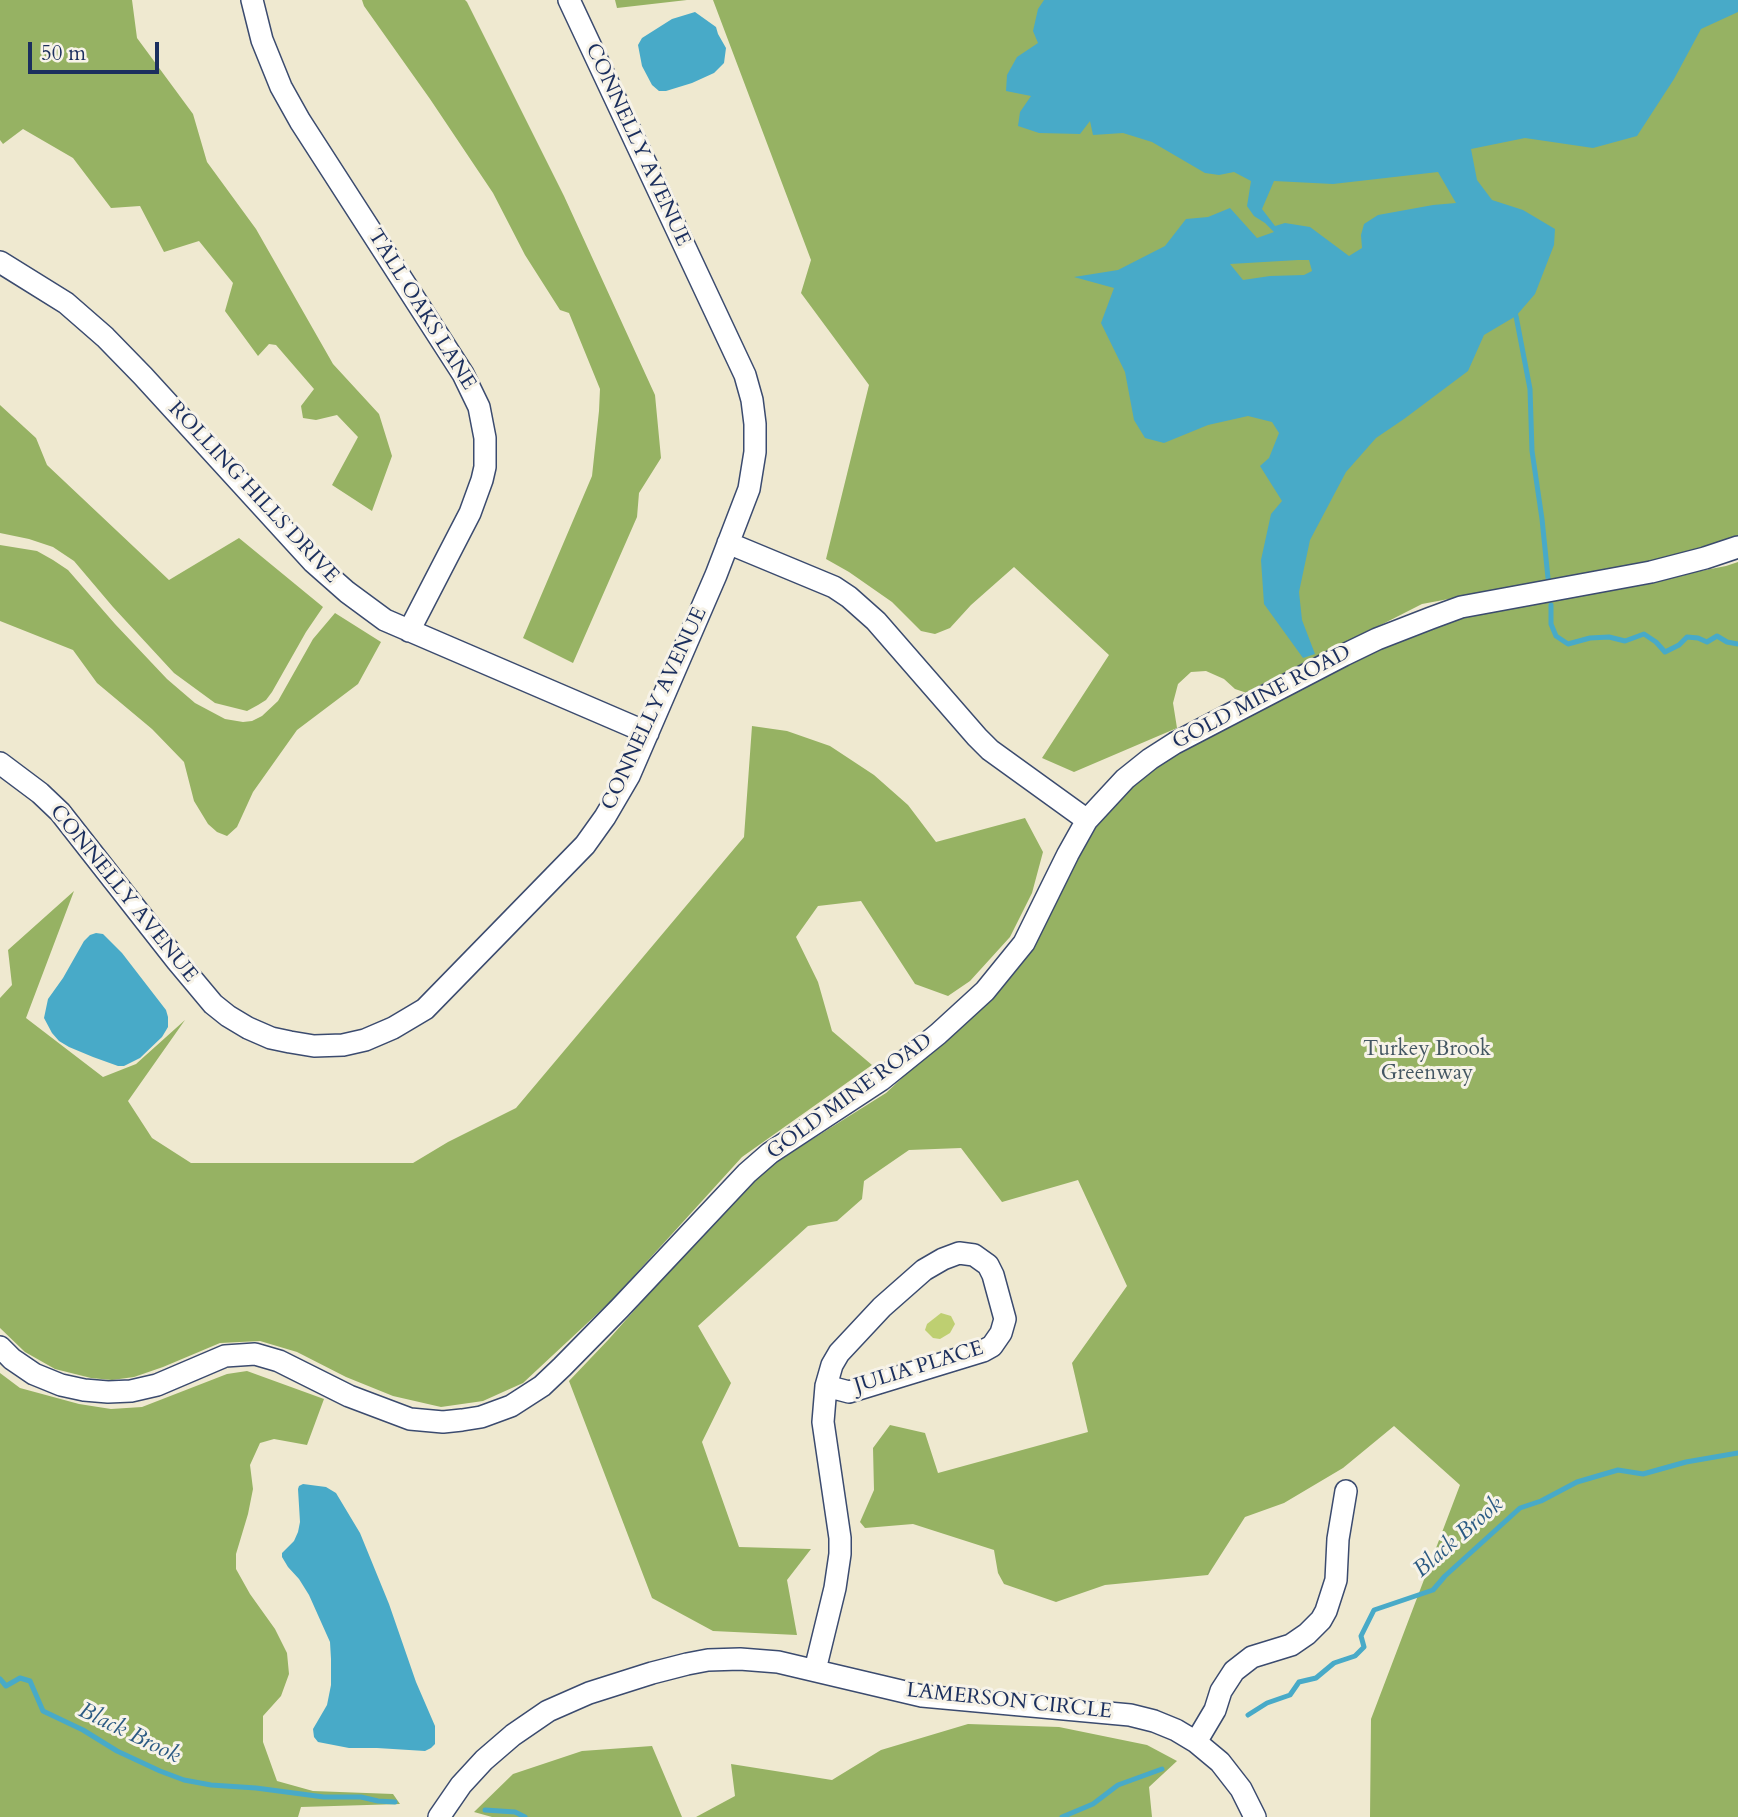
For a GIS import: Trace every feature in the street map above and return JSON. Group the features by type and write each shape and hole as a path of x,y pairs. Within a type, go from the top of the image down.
{"street":[{"name":"TALL OAKS LANE","path":"252,0 262,40 281,87 300,121 463,374 478,407 485,438 482,480 470,513 410,631"},
{"name":"CONNELLY AVENUE","path":"0,763 60,812 200,990 228,1016 248,1028 281,1041 314,1046 343,1045 382,1034 425,1009 584,845 618,797 648,733 729,543 749,489 755,452 753,412 745,375 569,0"},
{"name":"ROLLING HILLS DRIVE","path":"0,262 66,303 92,325 143,376 313,562 385,620 648,733"},
{"path":"729,543 834,587 849,597 876,621 990,750 1087,820"},
{"name":"GOLD MINE ROAD","path":"0,1347 34,1374 61,1385 84,1390 131,1391 158,1385 225,1356 255,1354 279,1361 349,1396 410,1419 443,1422 462,1420 481,1417 511,1406 541,1386 562,1367 747,1173 770,1153 881,1080 938,1034 985,991 1024,943 1087,820 1133,771 1175,743 1377,639 1461,607 1651,572 1738,547"},
{"name":"JULIA PLACE","path":"815,1670 835,1588 840,1554 823,1422 827,1386 832,1365 839,1353 882,1307 924,1270 959,1253 974,1255 988,1265 1005,1319 994,1345 983,1351 849,1392 827,1386"},
{"path":"1196,1742 1234,1671 1252,1657 1282,1649 1298,1640 1314,1628 1326,1611 1336,1580 1338,1539 1346,1491"},
{"name":"LAMERSON CIRCLE","path":"439,1817 468,1776 498,1747 548,1711 589,1693 652,1673 708,1660 760,1660 815,1670 922,1696 1142,1717 1165,1725 1196,1742 1220,1762 1248,1801 1255,1817"}],"green space":[{"path":"0,0 132,0 137,38 193,114 207,162 256,229 333,364 379,414 392,456 372,511 332,485 358,437 337,415 316,420 303,418 301,406 314,389 276,345 269,344 258,356 225,311 233,283 199,241 164,252 140,206 111,208 73,158 23,129 3,144 0,140"},
{"path":"362,0 467,2 564,196 655,395 661,458 639,493 637,517 573,663 523,638 592,476 600,389 569,313 560,310 525,255 493,193"},
{"path":"615,0 687,0 617,8"},
{"path":"713,0 1738,0 1738,541 1721,548 1422,604 1247,693 1235,689 1224,679 1206,671 1191,672 1178,684 1173,703 1177,728 1074,772 1042,758 1109,655 1014,567 971,605 950,628 935,634 921,631 892,602 826,559 869,385 801,293 811,260"},
{"path":"0,405 36,438 47,465 169,580 239,538 323,607 266,700 247,711 215,703 174,673 74,561 53,547 0,533"},
{"path":"0,545 37,551 68,570 167,679 195,703 225,719 252,721 262,716 278,701 313,639 335,613 381,642 358,684 297,730 253,792 237,827 227,836 208,824 194,801 184,762 152,729 97,683 73,650 0,621"},
{"name":"Turkey Brook Greenway","path":"1738,562 1738,1817 1370,1817 1371,1719 1460,1485 1394,1426 1343,1468 1284,1503 1245,1517 1208,1575 1105,1585 1056,1602 1004,1584 998,1573 994,1550 913,1524 865,1528 860,1522 874,1490 873,1448 890,1425 925,1433 938,1473 1088,1432 1072,1363 1127,1286 1078,1180 1002,1202 961,1148 909,1150 864,1181 862,1199 837,1221 808,1226 698,1326 731,1383 702,1442 739,1547 811,1549 787,1580 797,1635 713,1631 652,1598 569,1381 752,1177 886,1093 981,1004 1032,950 1076,853 1093,826 1145,774 1176,752 1376,648 1464,617"},
{"path":"752,726 787,731 830,746 874,775 908,805 936,842 1025,818 1043,852 1032,893 1010,937 970,981 948,996 915,984 861,901 818,906 796,937 818,982 832,1031 872,1065 742,1157 612,1300 523,1383 483,1401 441,1407 393,1396 346,1377 297,1352 260,1341 220,1343 134,1377 112,1380 91,1378 55,1369 25,1352 0,1328 0,998 12,985 8,950 74,891 26,1018 103,1077 136,1064 185,1020 128,1101 152,1138 191,1163 413,1163 516,1108 744,837"},
{"path":"941,1313 951,1316 955,1324 950,1333 940,1339 933,1338 925,1330 927,1324"},
{"path":"247,1371 324,1399 307,1445 274,1439 260,1443 250,1465 253,1489 236,1554 236,1569 275,1629 287,1653 289,1674 281,1696 263,1716 263,1742 277,1781 313,1791 393,1794 400,1804 301,1807 298,1817 0,1817 0,1373 20,1388 79,1404 111,1409 142,1407 227,1374"},
{"path":"968,1724 1059,1727 1147,1745 1177,1761 1149,1787 1152,1817 696,1817 735,1796 731,1764 832,1780 881,1750"},
{"path":"652,1746 682,1817 492,1817 474,1812 513,1774 582,1751"}],"water":[{"path":"1044,0 1738,0 1738,12 1701,29 1674,79 1637,136 1593,148 1525,138 1471,149 1477,180 1492,200 1523,210 1555,229 1554,245 1535,294 1516,316 1484,335 1468,371 1376,438 1346,472 1310,540 1299,592 1302,620 1315,654 1303,658 1264,604 1261,560 1271,514 1282,501 1260,466 1269,458 1279,433 1272,422 1248,416 1208,425 1164,443 1145,438 1134,420 1125,372 1101,323 1114,288 1074,277 1118,270 1165,246 1186,219 1208,217 1230,208 1257,238 1274,232 1254,216 1247,206 1251,181 1234,172 1219,175 1205,173 1152,142 1123,133 1093,135 1090,121 1080,134 1039,133 1018,126 1020,112 1031,96 1006,91 1007,75 1017,57 1038,43 1033,31 1038,9","holes":["1438,172 1456,203 1378,215 1364,224 1362,248 1349,256 1310,227 1285,223 1275,226 1262,209 1274,181 1333,184","1309,260 1312,271 1304,275 1243,280 1230,264"]},
{"path":"695,12 716,27 726,48 724,63 714,73 692,83 659,91 652,85 642,66 638,45 642,38 672,19"},
{"path":"96,933 103,934 122,953 166,1010 168,1017 168,1027 162,1037 140,1058 124,1066 93,1057 59,1041 44,1018 48,999 84,941"},
{"path":"303,1484 326,1487 336,1493 360,1533 435,1726 435,1744 425,1751 349,1748 318,1742 314,1737 313,1729 327,1705 331,1685 330,1642 309,1595 282,1557 282,1553 294,1541 298,1532 298,1489"}],"waterway":[{"path":"1516,316 1530,389 1532,451 1548,578"},
{"path":"1551,605 1551,624 1556,636 1568,644 1590,638 1609,637 1625,641 1644,634 1665,652 1679,645 1687,637 1707,642 1717,636 1738,644"},
{"name":"Black Brook","path":"1248,1715 1267,1703 1290,1695 1299,1682 1316,1678 1334,1663 1355,1656 1364,1647 1361,1636 1374,1610 1433,1590 1520,1508 1541,1501 1577,1482 1618,1470 1643,1474 1686,1462 1738,1453"},
{"name":"Black Brook","path":"0,1679 6,1686 20,1678 30,1681 43,1711 83,1730 117,1751 184,1780 324,1797 361,1797 395,1802"},
{"name":"Black Brook","path":"1062,1817 1093,1804 1118,1785 1162,1769"},
{"name":"Black Brook","path":"485,1810 515,1812 525,1817"}]}
